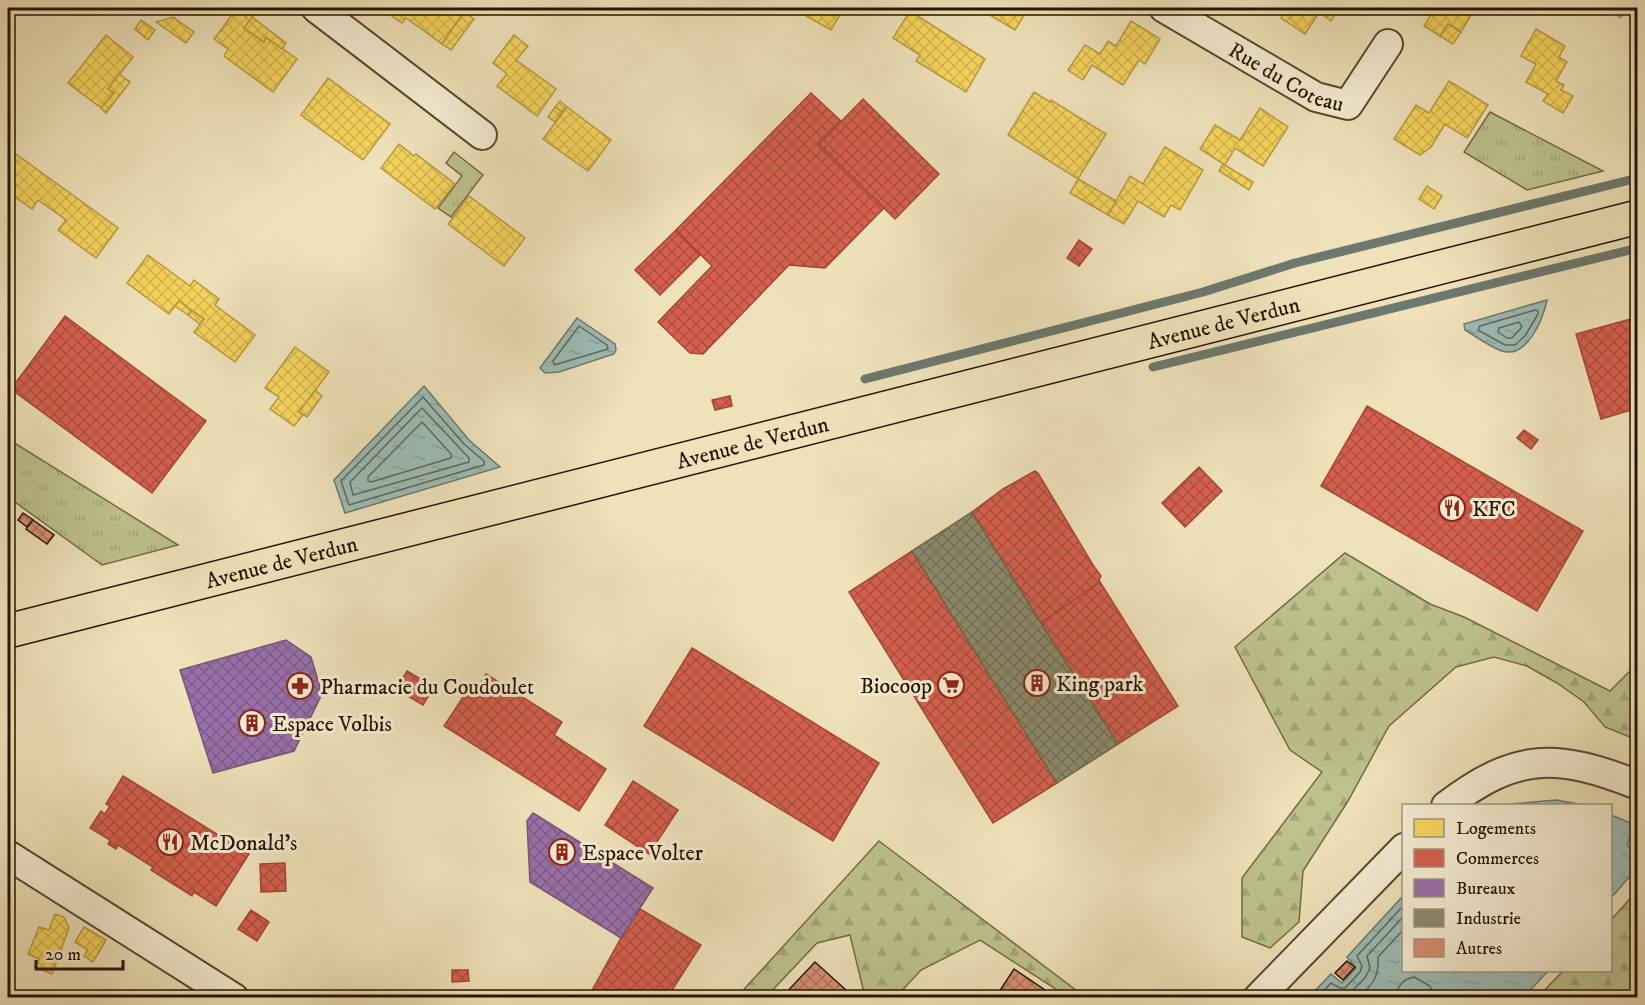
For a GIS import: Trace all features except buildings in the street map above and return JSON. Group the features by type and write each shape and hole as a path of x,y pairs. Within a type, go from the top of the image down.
{"main road":[{"name":"Avenue de Verdun","path":"8,631 1638,216"}],"street":[{"path":"316,8 482,135"},
{"name":"Rue du Coteau","path":"1164,8 1316,97 1348,105 1388,44"},
{"path":"1449,804 1473,785 1504,769 1536,763 1563,763 1595,770 1638,785"},
{"path":"1258,998 1402,850"},
{"path":"8,855 234,998"}],"green space":[{"path":"1490,112 1603,171 1527,190 1464,152"},
{"path":"454,152 483,175 451,217 438,208 462,176 446,163"},
{"path":"8,433 16,444 178,545 102,565 8,497"},
{"path":"1345,553 1430,604 1464,617 1610,691 1637,664 1637,740 1605,727 1584,702 1527,666 1494,657 1456,667 1389,726 1348,801 1303,871 1299,922 1270,948 1242,937 1242,878 1322,772 1290,750 1235,647"},
{"path":"879,841 1085,997 1068,997 980,940 921,970 896,997 865,997 850,935 817,943 766,997 737,997"},
{"path":"1637,891 1637,997 1538,997 1562,972 1612,972 1612,919"}],"water":[{"path":"1547,300 1538,327 1532,336 1519,349 1511,352 1502,351 1465,330 1464,324"},
{"path":"577,318 615,344 614,354 559,372 545,373 540,368"},
{"path":"424,386 469,440 500,467 345,513 334,480"},
{"path":"1556,800 1579,804 1511,804"},
{"path":"1612,815 1633,824 1627,846 1637,850 1638,867 1612,897"},
{"path":"1402,897 1402,972 1547,972 1524,997 1425,997 1413,990 1408,997 1309,997 1331,974 1342,983 1356,968 1347,957"}],"waterway":[{"path":"865,379 1203,292 1295,263 1638,178"},
{"path":"1153,367 1638,248"}],"place":[{"name":"KFC","path":"1452,508"},
{"name":"King park","path":"1037,683"},
{"name":"Biocoop","path":"951,685"},
{"name":"Pharmacie du Coudoulet","path":"300,686"},
{"name":"Espace Volbis","path":"252,723"},
{"name":"McDonald's","path":"170,842"},
{"name":"Espace Volter","path":"562,852"}]}
